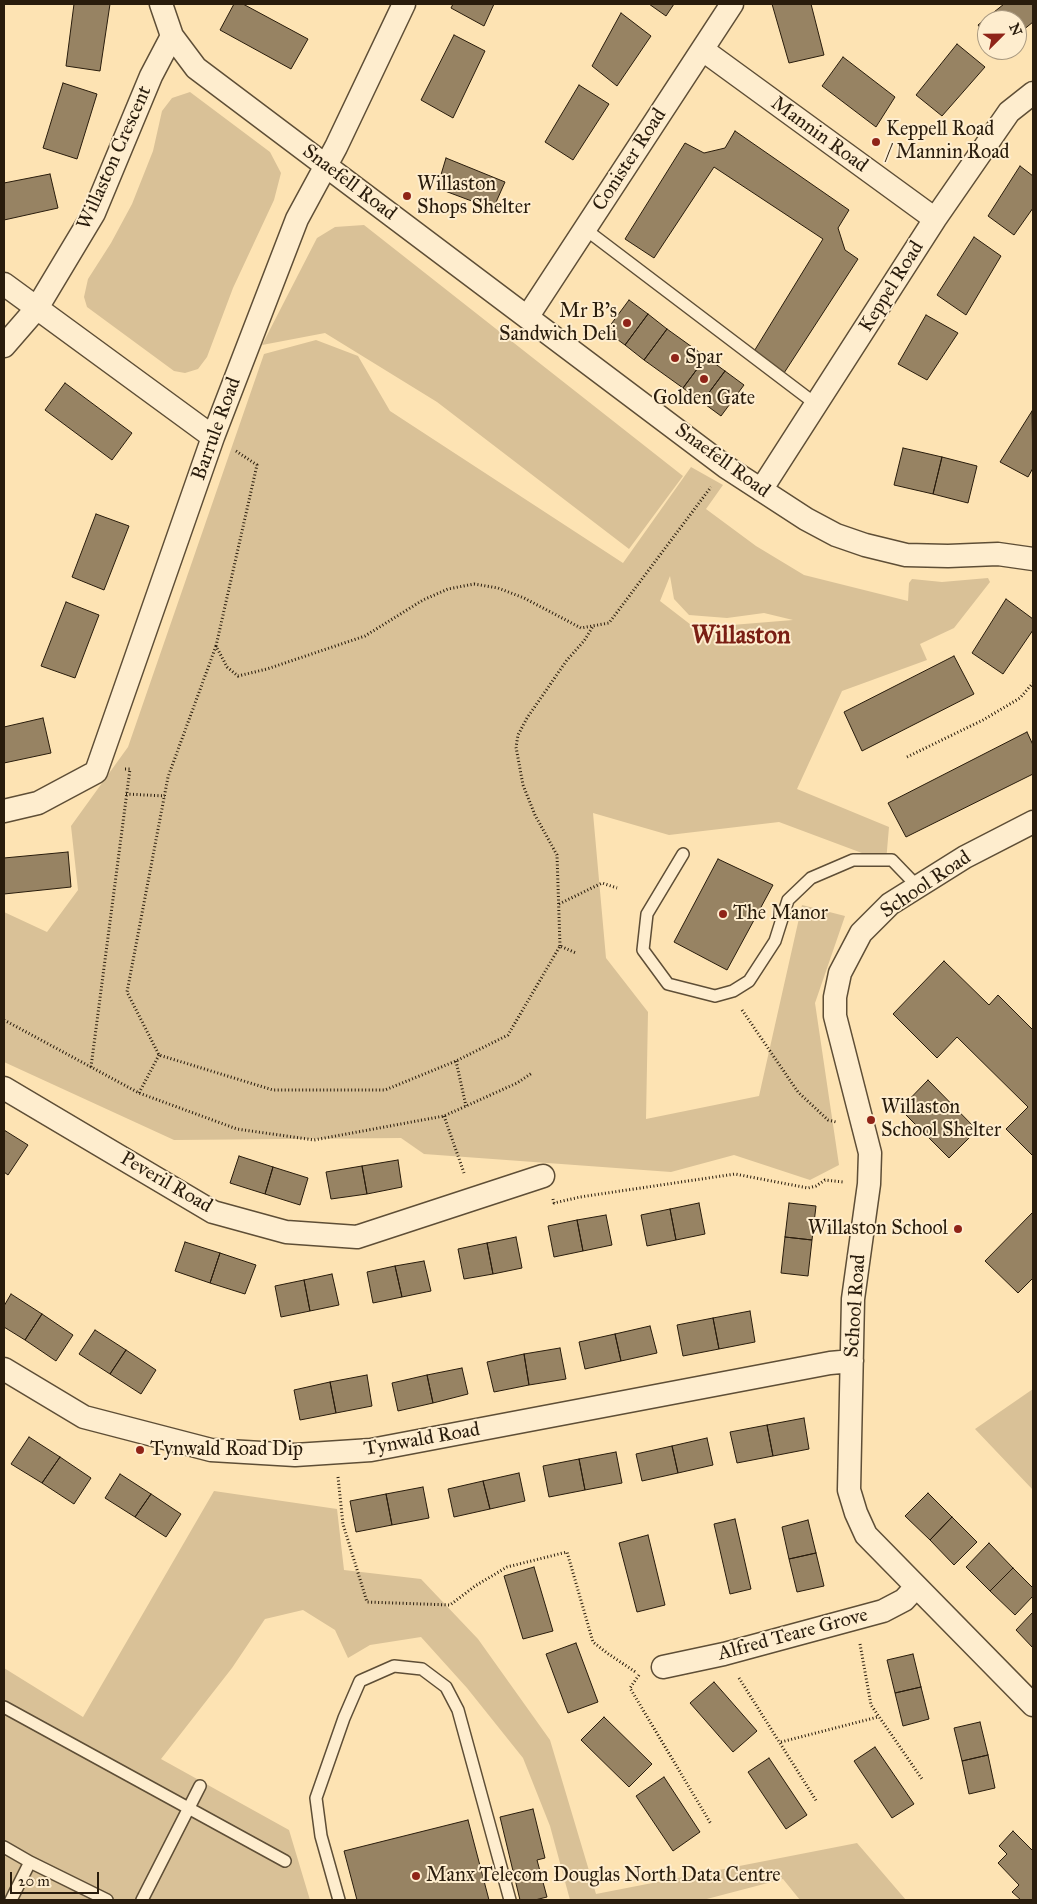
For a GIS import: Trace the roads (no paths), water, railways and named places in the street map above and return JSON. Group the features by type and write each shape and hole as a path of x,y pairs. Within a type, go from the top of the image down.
{"street":[{"path":"161,4 172,36"},
{"name":"Barrule Road","path":"4,811 38,803 96,772 213,437 297,219 326,166 404,4"},
{"name":"Conister Road","path":"528,316 732,4"},
{"name":"Snaefell Road","path":"172,36 196,68 528,316 726,467 821,527 836,535 865,545 906,555 998,554 1033,560"},
{"name":"Willaston Crescent","path":"4,346 37,308 94,213 151,76 172,36"},
{"name":"Mannin Road","path":"703,50 935,219"},
{"name":"Keppel Road","path":"762,490 935,219 1009,112 1033,93"},
{"path":"4,284 213,437"},
{"name":"School Road","path":"1033,822 965,857 890,904 861,932 840,973 835,997 836,1016 870,1153 869,1184 853,1299 849,1490 856,1513 866,1535 1033,1705"},
{"name":"Peveril Road","path":"4,1088 213,1212 286,1232 357,1236 544,1176"},
{"name":"Tynwald Road","path":"4,1370 84,1417 211,1450 295,1455 371,1450 820,1365 852,1361"},
{"name":"Alfred Teare Grove","path":"664,1667 724,1654 883,1611 904,1600 916,1587"}],"lane":[{"path":"585,229 817,405"},
{"path":"683,854 647,914 643,950 668,984 715,996 733,991 749,981 775,941 788,900 812,878 853,860 892,860 918,887"},
{"path":"339,1900 321,1836 316,1798 344,1718 360,1681 394,1666 422,1670 446,1687 458,1710 510,1900"},
{"path":"4,1707 285,1860"},
{"path":"142,1900 200,1786"},
{"path":"4,1847 107,1900"},
{"path":"10,1900 30,1862"}],"place":[{"name":"Keppell Road / Mannin Road","path":"876,142"},
{"name":"Willaston Shops Shelter","path":"407,196"},
{"name":"Mr B's Sandwich Deli","path":"627,323"},
{"name":"Spar","path":"675,358"},
{"name":"Golden Gate","path":"704,379"},
{"name":"The Manor","path":"723,914"},
{"name":"Willaston School Shelter","path":"871,1120"},
{"name":"Willaston School","path":"958,1229"},
{"name":"Tynwald Road Dip","path":"140,1450"},
{"name":"Manx Telecom Douglas North Data Centre","path":"416,1876"}],"district":[{"name":"Willaston","path":"741,637"}]}
